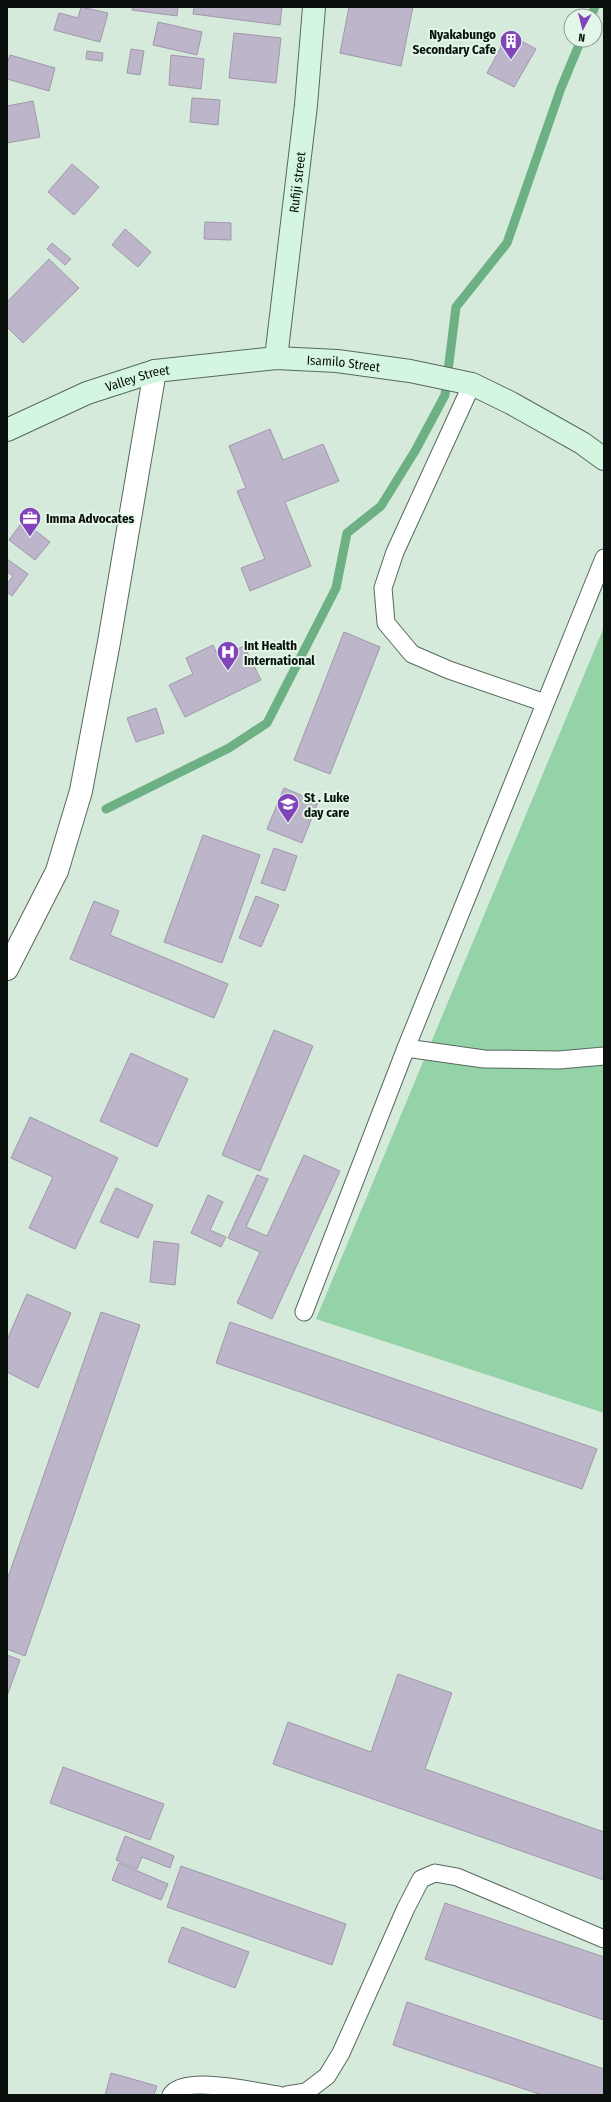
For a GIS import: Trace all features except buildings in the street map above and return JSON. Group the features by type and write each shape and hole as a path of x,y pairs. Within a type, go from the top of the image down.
{"main road":[{"name":"Rufiji street","path":"276,358 306,105 314,7"},
{"name":"Valley Street","path":"7,430 87,393 155,371 276,358"},
{"name":"Isamilo Street","path":"276,358 337,361 410,371 472,384 511,403 582,443 604,459"}],"street":[{"path":"7,969 57,871 81,791 109,642 155,371"}],"lane":[{"path":"472,384 393,559 382,588 386,623 412,654 449,670 545,703"},
{"path":"304,1312 406,1048 604,558"},
{"path":"406,1048 484,1059 559,1060 604,1056"},
{"path":"287,2095 306,2092 327,2076 341,2053 406,1908 421,1879 435,1872 456,1877 604,1939"},
{"path":"171,2095 174,2091 188,2086 213,2085 278,2095"}],"green space":[{"path":"604,627 604,1413 316,1319"}],"waterway":[{"path":"106,809 229,748 267,723 336,588 347,533 381,506 415,451 445,395 456,307 507,243 561,88 578,48"}],"place":[{"name":"Nyakabungo Secondary Cafe","path":"511,60"},
{"name":"Imma Advocates","path":"30,538"},
{"name":"Int Health International","path":"228,672"},
{"name":"St . Luke day care","path":"288,824"}]}
